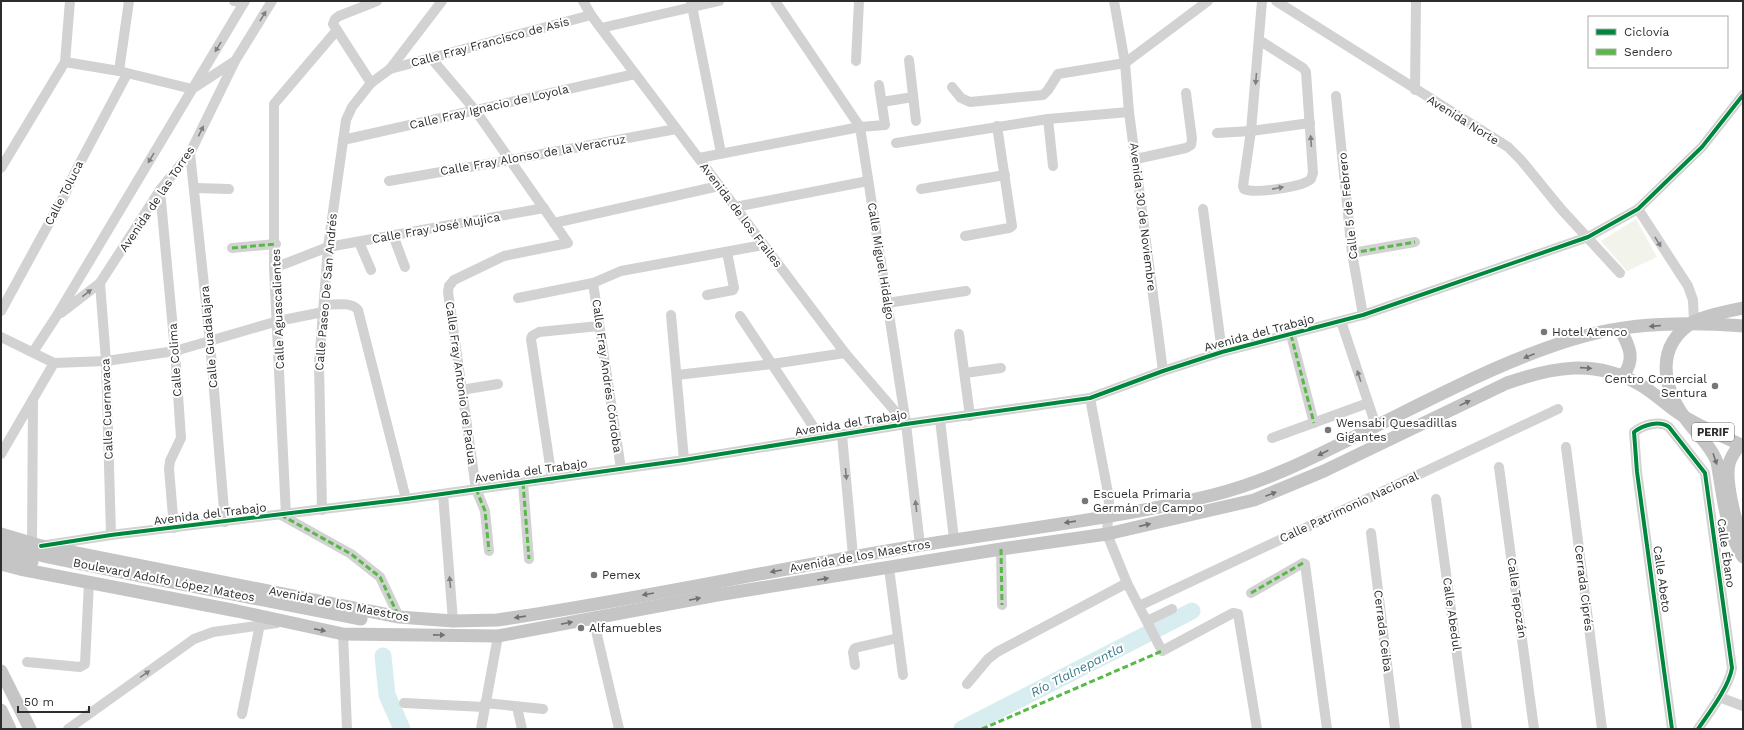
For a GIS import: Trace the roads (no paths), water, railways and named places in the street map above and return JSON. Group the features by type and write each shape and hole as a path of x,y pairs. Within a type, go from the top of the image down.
{"main road":[{"name":"Avenida de los Maestros","path":"1694,322 1723,312 1743,308"},
{"path":"1723,312 1743,313"},
{"name":"Avenida de los Maestros","path":"1,534 33,544 399,617 453,621 497,620 542,614 853,556 1108,516 1214,494 1255,482 1292,468 1494,370 1562,343 1620,329 1694,322 1743,326"},
{"name":"PERIF","path":"1684,417 1669,389 1665,369 1671,347 1677,337 1694,322"},
{"path":"1620,329 1631,352 1631,361 1627,371 1622,377"},
{"name":"Avenida de los Maestros","path":"1,564 20,569 238,611 282,622 343,634 498,636 717,595 1001,549 1107,534 1254,500 1324,471 1507,383 1537,373 1566,368 1589,368 1638,383 1684,417 1742,446"},
{"path":"1684,417 1713,453 1717,462 1728,527 1743,557"},
{"path":"1742,446 1732,455 1728,474 1734,506 1743,538"},
{"path":"20,569 13,560 16,547 33,544"},
{"name":"Boulevard Adolfo López Mateos","path":"1,545 48,557 360,623 399,617"},
{"name":"Avenida de los Maestros","path":"1,554 360,623 400,634"},
{"path":"1,671 30,729"}],"street":[{"path":"1,168 65,62 70,1"},
{"name":"Calle Toluca","path":"1,311 66,192 123,72 130,1"},
{"name":"Avenida de las Torres","path":"33,352 56,317 192,89 241,1"},
{"name":"Avenida de las Torres","path":"56,317 100,282 160,190 190,153 235,61 272,1"},
{"path":"371,84 333,24 335,19 376,1"},
{"path":"390,69 442,1"},
{"name":"Avenida de los Frailes","path":"582,1 635,74 845,353 906,424"},
{"path":"601,28 691,5 719,1"},
{"name":"Calle Miguel Hidalgo","path":"775,1 860,127 906,424 920,545"},
{"path":"856,60 859,1"},
{"name":"Avenida 30 de Noviembre","path":"1114,1 1125,63 1127,112 1136,159 1163,371"},
{"path":"952,87 961,98 970,102 1043,94 1048,90 1058,74 1125,63 1208,1"},
{"path":"1259,40 1305,70 1313,173 1311,179 1306,183 1272,190 1250,191 1244,189 1243,186 1251,131 1262,1"},
{"name":"Avenida Norte","path":"1276,1 1508,148 1521,160 1620,273"},
{"path":"1415,90 1416,1"},
{"path":"691,5 721,153"},
{"name":"Calle Fray Francisco de Asís","path":"390,69 591,15"},
{"name":"Calle Aguascalientes","path":"284,515 278,321 274,268 276,244 274,104 337,30"},
{"path":"431,58 475,110 554,223 720,186"},
{"path":"909,60 916,121"},
{"path":"65,62 123,72 192,89 235,61"},
{"name":"Calle Paseo De San Andrés","path":"322,510 319,364 328,247 343,140 348,113 371,84 390,69"},
{"name":"Calle Fray Ignacio de Loyola","path":"343,140 635,74"},
{"path":"699,158 860,127 885,125 879,85"},
{"path":"1136,159 1186,148 1191,145 1192,139 1186,93"},
{"name":"Avenida del Trabajo","path":"33,544 284,515 552,479 684,460 906,424 1090,398 1163,371 1222,352 1363,315 1588,237 1638,209 1702,148 1743,95"},
{"name":"Calle 5 de Febrero","path":"1336,96 1352,253 1363,315"},
{"path":"882,102 913,97"},
{"path":"896,143 1048,119 1127,112"},
{"path":"1048,119 1053,166"},
{"path":"1217,133 1251,131 1310,123"},
{"path":"965,236 1009,228 1012,226 997,126"},
{"name":"Calle Fray Alonso de la Veracruz","path":"389,181 510,160 676,128"},
{"name":"Calle Guadalajara","path":"190,153 195,188 210,342 225,522"},
{"path":"921,189 1005,175"},
{"path":"735,207 868,181"},
{"path":"195,188 229,189"},
{"name":"Calle Colima","path":"160,190 175,351 181,438 170,461 169,469 174,528"},
{"name":"Calle Fray José Mujica","path":"274,268 328,247 544,208"},
{"path":"1638,209 1688,286 1693,300 1694,322"},
{"path":"1203,210 1222,352"},
{"name":"Calle Fray Antonio de Padua","path":"489,551 485,511 476,489 461,390 448,292 449,286 454,280 504,256 562,245 568,242 554,223"},
{"path":"394,235 406,267"},
{"path":"360,242 371,270"},
{"path":"1352,253 1415,242"},
{"path":"232,248 276,244"},
{"path":"518,298 593,283 621,271 763,245"},
{"path":"707,295 733,290 734,288 726,252"},
{"name":"Calle Cuernavaca","path":"100,282 106,361 111,535"},
{"name":"Calle Fray Andrés Córdoba","path":"593,283 621,469"},
{"path":"887,303 966,291"},
{"path":"4,340 33,352 54,363 106,361 175,351 323,308 355,305 358,310 406,499"},
{"path":"671,315 684,460"},
{"path":"740,316 821,438"},
{"path":"1341,321 1376,426"},
{"path":"552,479 531,339 532,336 539,332 599,326"},
{"path":"959,334 970,416"},
{"path":"1291,334 1314,423"},
{"path":"677,375 772,364 845,353"},
{"path":"1,454 54,363"},
{"path":"965,373 1001,368"},
{"path":"461,390 498,384"},
{"path":"1090,398 1108,493 1107,534 1127,583 1162,651 1233,613 1240,616 1257,729"},
{"path":"33,399 33,544"},
{"path":"1272,438 1368,403"},
{"name":"Calle Patrimonio Nacional","path":"1139,606 1558,408"},
{"path":"940,420 954,539"},
{"name":"Calle Ébano","path":"1634,432 1638,429 1657,423 1664,423 1669,427 1705,474 1732,668 1719,697 1698,729"},
{"name":"Calle Abeto","path":"1634,432 1637,472 1672,729"},
{"path":"842,435 853,556"},
{"name":"Cerrada Ciprés","path":"1566,447 1602,729"},
{"name":"Calle Tepozán","path":"1499,467 1534,729"},
{"path":"523,483 529,559"},
{"path":"443,494 453,621"},
{"name":"Calle Abedul","path":"1436,499 1468,729"},
{"path":"284,515 351,554 380,577 399,617"},
{"name":"Cerrada Ceiba","path":"1371,533 1395,729"},
{"path":"1001,549 1002,605"},
{"path":"1251,593 1303,563 1305,564 1327,729"},
{"path":"889,568 903,675"},
{"path":"27,662 80,667 85,664 89,582"},
{"path":"967,684 988,659 997,652 1127,583"},
{"path":"1149,624 1172,609"},
{"path":"593,618 618,729"},
{"path":"68,729 194,640 213,632 282,622"},
{"path":"242,714 260,624"},
{"path":"343,634 347,729"},
{"path":"481,729 498,636"},
{"path":"855,665 853,652 855,648 898,638"},
{"path":"1719,697 1743,706"},
{"path":"404,703 485,705 543,709"},
{"path":"517,707 522,729"}],"waterway":[{"name":"Río Tlalnepantla","path":"962,729 1192,611"},
{"path":"383,656 387,695 402,729"}],"place":[{"name":"Hotel Atenco","path":"1544,332"},
{"name":"Centro Comercial Sentura","path":"1715,386"},
{"name":"Wensabi Quesadillas Gigantes","path":"1328,430"},
{"name":"Escuela Primaria Germán de Campo","path":"1085,501"},
{"name":"Pemex","path":"594,575"},
{"name":"Alfamuebles","path":"581,628"}]}
